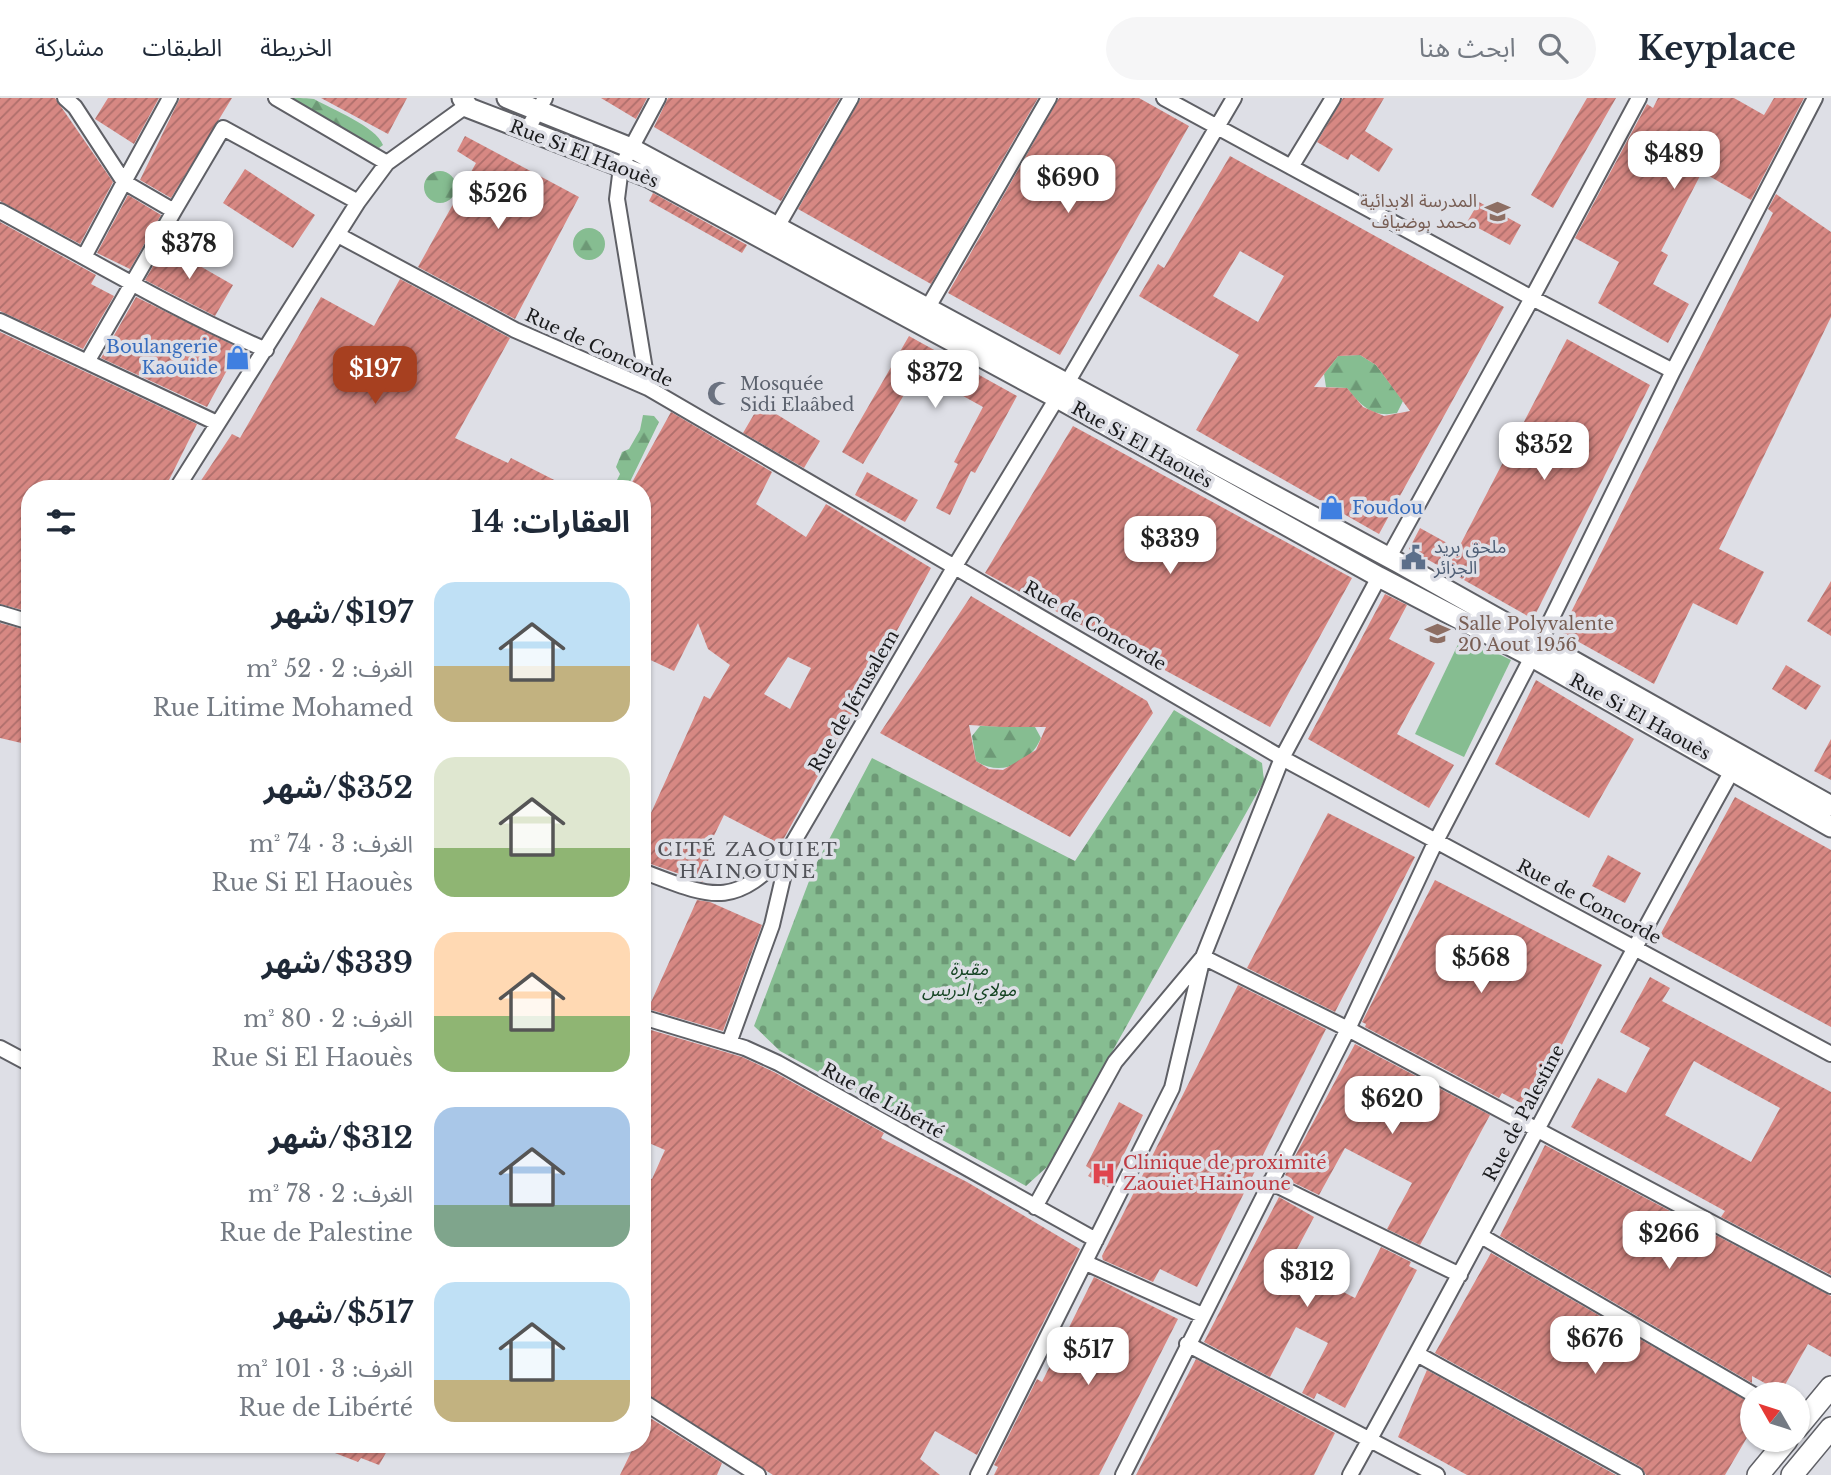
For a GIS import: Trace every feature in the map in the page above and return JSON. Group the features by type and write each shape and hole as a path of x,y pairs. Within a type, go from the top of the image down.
{"main road":[{"path":"1810,1411 1831,1387"},
{"path":"1793,1475 1831,1428"},
{"path":"1758,1475 1777,1452"}],"street":[{"path":"65,98 75,107 124,183 174,211"},
{"path":"84,257 170,98"},
{"path":"276,98 387,163"},
{"name":"Rue Si El Haouès","path":"507,98 540,105 631,148 928,309 1379,577 1536,649"},
{"path":"648,388 617,199 621,167 658,98"},
{"path":"777,227 851,98"},
{"path":"928,309 1049,98"},
{"path":"1164,98 1532,298 1673,371"},
{"name":"Rue de Jérusalem","path":"729,1044 772,925 790,848 954,566 1062,391 1234,98"},
{"path":"1291,167 1333,98"},
{"path":"978,1475 1172,1088 1203,957 1282,758 1639,98"},
{"path":"1123,1475 1348,1029 1436,843 1536,649 1673,371 1815,98"},
{"path":"182,480 358,202 387,163 469,103"},
{"name":"Rue Si El Haouès","path":"469,103 526,132 648,177 1389,557 1536,649 1737,762 1831,806"},
{"path":"526,132 540,105"},
{"path":"87,362 223,128 358,202"},
{"path":"0,211 131,285 266,350"},
{"name":"Rue de Concorde","path":"338,235 515,330 648,388 1282,758 1831,1054"},
{"path":"0,321 217,423"},
{"path":"0,613 21,619"},
{"name":"Rue Si El Haouès","path":"1737,762 1831,827"},
{"name":"Rue de Palestine","path":"1350,1475 1418,1354 1633,947 1737,762"},
{"path":"651,874 717,895 741,890 764,876 790,848"},
{"path":"1203,957 1348,1029 1831,1286"},
{"path":"1035,1208 1115,1062 1203,957"},
{"name":"Rue de Libérté","path":"651,1020 729,1044 778,1063 1096,1240"},
{"path":"0,1048 21,1059"},
{"path":"1270,1182 1460,1275"},
{"path":"1481,1236 1740,1387"},
{"path":"1086,1263 1202,1315"},
{"path":"1187,1344 1371,1438 1437,1475"},
{"path":"1418,1354 1636,1475"},
{"path":"651,1407 758,1475"}],"green space":[{"path":"292,98 314,99 372,131 383,145 379,148 370,146 348,132 341,135 291,106"},
{"path":"440,171 451,176 456,187 451,198 440,203 429,198 424,187 429,176"},
{"path":"589,228 600,233 605,244 600,255 589,260 578,255 573,244 578,233"},
{"path":"1360,355 1376,365 1403,401 1397,413 1374,412 1357,400 1347,388 1326,387 1324,374 1338,356"},
{"path":"643,415 654,416 659,422 631,480 617,480 620,474 616,467 622,452 629,449 640,430"},
{"path":"1462,636 1511,660 1464,757 1415,734"},
{"name":"مقبرة مولاي ادريس","path":"1174,710 1262,763 1264,781 1048,1166 1026,1186 780,1051 754,1026 814,868 872,758 1075,861"},
{"path":"980,726 1035,727 1041,738 1030,755 1022,761 1004,768 995,768 976,761 972,736"}],"building":[{"path":"0,98 55,98 113,182 80,244 0,201"},
{"path":"108,98 159,98 134,144 95,119"},
{"path":"180,98 232,98 171,198 140,180"},
{"path":"321,98 407,98 388,134"},
{"path":"601,98 647,98 636,119"},
{"path":"668,98 840,98 781,201 654,127"},
{"path":"861,98 1038,98 931,284 798,209"},
{"path":"1059,98 1139,98 1189,126 1060,355 948,293"},
{"path":"1343,98 1384,98 1365,131 1393,149 1379,172 1351,154 1348,160 1317,142"},
{"path":"1587,98 1616,98 1553,208 1531,195"},
{"path":"1658,98 1734,98 1764,115 1774,98 1804,98 1751,200 1702,172 1661,251 1668,255 1653,284 1689,304 1668,343 1598,303 1619,262 1575,238 1647,104 1653,108"},
{"path":"465,136 579,197 515,319 418,267 476,163 457,151"},
{"path":"1230,156 1504,307 1379,534 1196,430 1239,355 1139,296 1158,264 1164,268","holes":["1240,251 1284,276 1258,322 1213,296","1360,355 1376,365 1410,411 1384,416 1363,407 1347,388 1314,387 1338,356"]},
{"path":"245,169 315,215 293,248 223,203"},
{"path":"653,193 747,245 742,253 649,201"},
{"path":"1776,194 1831,232 1831,317 1719,549 1764,572 1737,625 1693,603 1654,684 1561,632 1773,213 1768,209"},
{"path":"128,195 161,215 130,269 97,253"},
{"path":"1479,202 1521,225 1510,245 1467,222"},
{"path":"0,222 96,275 91,284 114,296 83,349 0,311"},
{"path":"165,246 233,285 215,316 145,280"},
{"path":"400,279 510,338 455,438 508,463 511,458 554,480 201,480 232,434 240,438 321,297 374,326"},
{"path":"136,297 239,348 207,407 101,358"},
{"path":"0,332 197,424 169,480 21,480 21,610 0,604"},
{"path":"909,336 1017,396 975,473 971,471 950,515 936,508 958,464 954,462 983,407 918,371 863,464 842,452"},
{"path":"1567,339 1650,385 1533,619 1409,549 1420,528 1458,549"},
{"path":"760,404 820,441 804,468 743,433"},
{"path":"671,412 772,472 756,504 806,537 826,504 931,568 782,842 780,844 724,815 708,848 711,849 703,882 651,864 651,813 704,696 710,699 730,665 708,649 698,623 674,671 651,660 651,480 633,480","holes":["788,657 811,668 790,709 764,694"]},
{"path":"1073,426 1352,578 1270,727 985,573"},
{"path":"867,472 918,500 905,522 855,495"},
{"path":"1831,581 1831,636 1807,621"},
{"path":"1385,594 1407,605 1389,639 1435,663 1397,734 1454,765 1429,808 1308,739"},
{"path":"971,596 1147,701 1153,713 1070,837 880,733","holes":["969,725 1046,727 1036,750 1003,770 989,769 976,761"]},
{"path":"0,623 21,629 21,743 0,738"},
{"path":"1786,665 1821,686 1806,710 1772,689"},
{"path":"1536,680 1634,739 1589,818 1495,764"},
{"path":"1831,739 1831,780 1814,771"},
{"path":"1735,797 1831,850 1831,1027 1660,935"},
{"path":"1328,813 1415,857 1335,1012 1247,968"},
{"path":"1608,855 1641,873 1625,903 1592,886"},
{"path":"1435,880 1602,965 1530,1108 1502,1093 1499,1098 1365,1027 1366,1024 1362,1022"},
{"path":"697,900 710,902 762,925 723,1031 651,1010 651,1002"},
{"path":"1650,977 1670,988 1662,1001 1831,1092 1831,1275 1721,1217 1725,1211 1571,1127 1598,1078 1626,1093 1650,1048 1620,1032","holes":["1694,1061 1780,1108 1751,1162 1665,1115"]},
{"path":"1238,985 1326,1029 1197,1287 1160,1269 1153,1282 1103,1260 1102,1256"},
{"path":"651,1030 742,1057 774,1072 884,1133 881,1138 967,1182 1080,1249 977,1455 935,1431 920,1459 940,1475 773,1475 651,1397 651,1179 665,1150 651,1144"},
{"path":"1355,1044 1490,1115 1420,1245 1387,1229 1412,1183 1345,1148 1319,1195 1288,1180 1289,1177 1285,1175"},
{"path":"1119,1102 1143,1115 1108,1187 1088,1176 1092,1170 1086,1166"},
{"path":"1545,1145 1831,1296 1831,1357 1808,1344 1787,1382 1763,1382 1752,1376 1750,1382 1500,1236"},
{"path":"1279,1197 1314,1217 1289,1264 1355,1298 1381,1247 1411,1262 1409,1266 1417,1270 1345,1408 1317,1393 1314,1399 1302,1393 1328,1343 1296,1327 1270,1377 1204,1342"},
{"path":"1491,1253 1740,1397 1740,1449 1725,1475 1646,1475 1641,1467 1435,1353"},
{"path":"1094,1277 1178,1319 1099,1475 994,1475 998,1467 994,1465 1037,1379 1042,1382"},
{"path":"1196,1359 1335,1433 1314,1475 1136,1475"},
{"path":"1427,1370 1616,1475 1467,1475 1398,1437"},
{"path":"651,1419 722,1463 717,1475 620,1475 631,1453 651,1453"},
{"path":"335,1453 386,1453 379,1465 361,1458 358,1462"}],"place":[{"name":"المدرسة الابدائية محمد بوضياف","path":"1497,211"},
{"name":"Boulangerie Kaouide","path":"238,357"},
{"name":"Mosquée Sidi Elaâbed","path":"720,394"},
{"name":"Foudou","path":"1332,508"},
{"name":"ملحق بريد الجزائر","path":"1414,557"},
{"name":"Salle Polyvalente 20 Aout 1956","path":"1438,634"},
{"name":"Clinique de proximité Zaouiet Hainoune","path":"1103,1173"}],"district":[{"name":"CITÉ ZAOUIET HAINOUNE","path":"748,860"}]}
